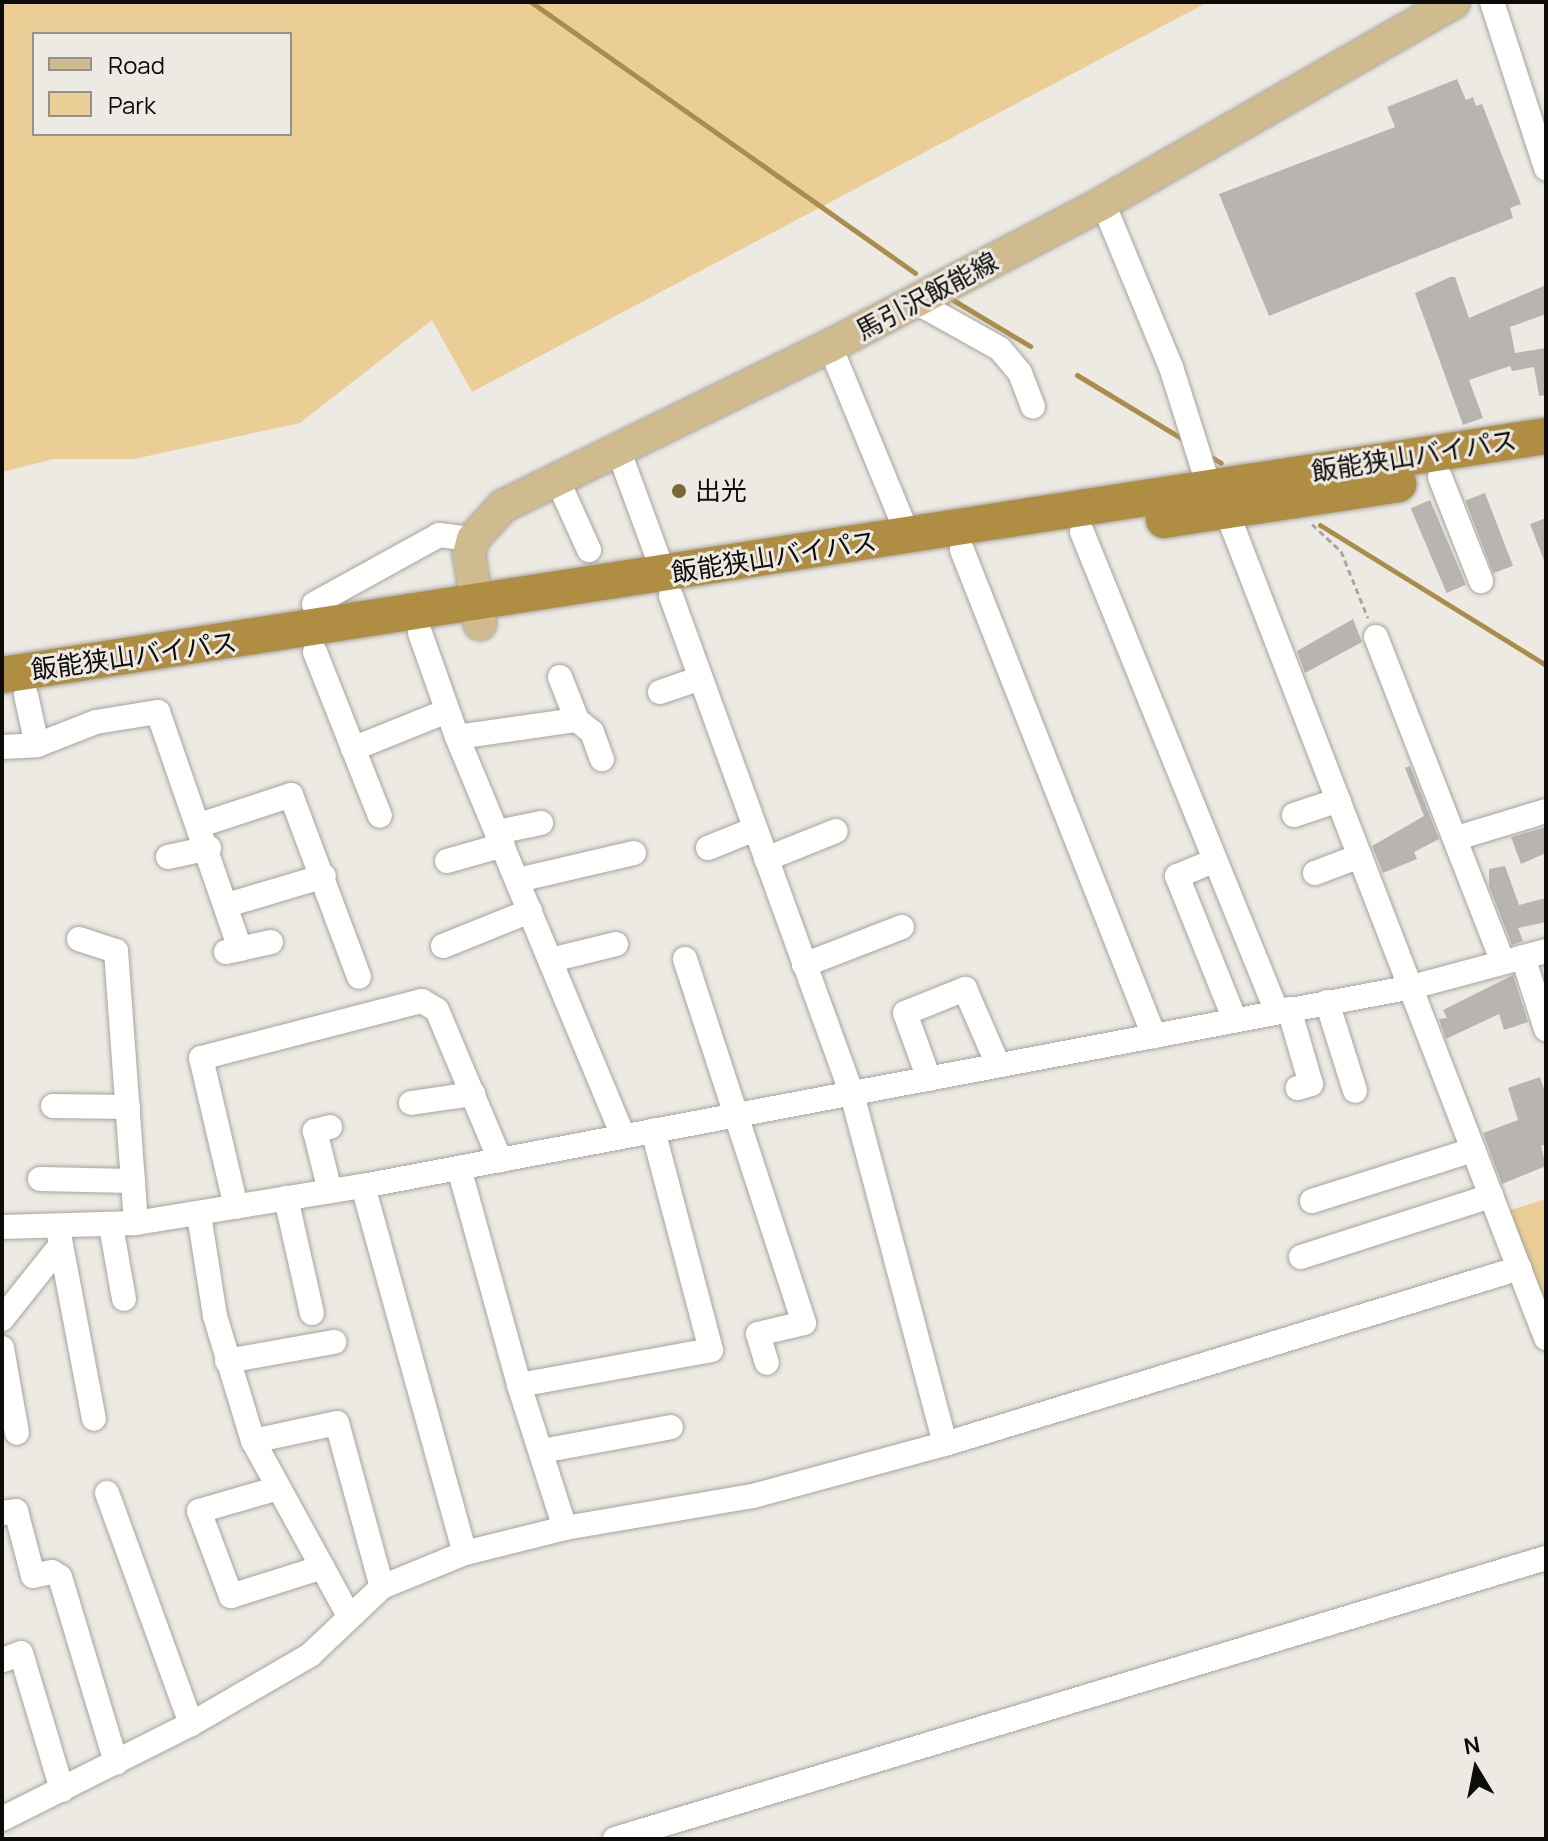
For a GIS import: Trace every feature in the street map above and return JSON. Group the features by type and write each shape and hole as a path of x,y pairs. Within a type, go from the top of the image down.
{"highway":[{"name":"飯能狭山バイパス","path":"667,585 1208,474 1546,436"},
{"name":"飯能狭山バイパス","path":"10,690 477,613 667,585 962,550 1082,532 1208,474 1299,499 1546,461"},
{"name":"飯能狭山バイパス","path":"10,690 315,652 420,633 477,613"}],"main road":[{"name":"馬引沢飯能線","path":"473,539 503,506 830,346 1103,203 1454,2"},
{"path":"473,539 469,554 477,613"}],"street":[{"path":"1492,2 1546,168"},
{"path":"1103,203 1412,987 1546,1338"},
{"path":"916,302 1000,349 1020,373 1033,407"},
{"path":"830,346 908,535"},
{"path":"618,449 852,1094 945,1444"},
{"path":"1440,477 1481,581"},
{"path":"557,479 589,550"},
{"path":"1082,532 1213,861 1283,1010 1311,1084 1298,1088"},
{"path":"314,604 439,535 473,539"},
{"path":"962,550 1154,1036"},
{"path":"420,633 457,737 623,1136"},
{"path":"1376,637 1457,838 1524,957 1546,1029"},
{"path":"315,652 380,816"},
{"path":"560,677 577,720 592,732 602,759"},
{"path":"660,692 701,678"},
{"path":"10,690 37,745"},
{"path":"353,749 447,711"},
{"path":"2,747 37,745 96,722 158,712 227,905 232,951 271,942"},
{"path":"457,737 577,720"},
{"path":"200,825 291,795 324,876 359,977"},
{"path":"1294,815 1339,800"},
{"path":"1457,838 1546,811"},
{"path":"447,861 541,823"},
{"path":"708,848 755,829"},
{"path":"766,859 836,831"},
{"path":"168,857 209,848"},
{"path":"518,880 634,853"},
{"path":"1315,873 1360,856"},
{"path":"1213,861 1177,876 1235,1020"},
{"path":"227,905 324,876"},
{"path":"443,946 530,911"},
{"path":"804,965 902,927"},
{"path":"79,939 116,951 136,1223"},
{"path":"551,960 616,944"},
{"path":"2,1227 59,1238 111,1226 199,1215 363,1186 1412,987 1524,957"},
{"path":"685,959 740,1116 804,1323 758,1334 767,1363"},
{"path":"929,1079 905,1013 965,989 998,1065"},
{"path":"236,1207 201,1058 422,1001 437,1010 473,1094 507,1159"},
{"path":"1327,1002 1355,1091"},
{"path":"450,1004 507,1159"},
{"path":"411,1103 473,1094"},
{"path":"53,1106 128,1107"},
{"path":"330,1127 315,1131 330,1191"},
{"path":"519,1385 711,1350 653,1131"},
{"path":"1312,1201 1473,1150"},
{"path":"459,1168 519,1385 565,1528"},
{"path":"40,1179 133,1181"},
{"path":"363,1186 465,1553"},
{"path":"1301,1257 1491,1196"},
{"path":"286,1198 312,1313"},
{"path":"199,1215 227,1361 253,1441 275,1489 349,1616"},
{"path":"111,1226 124,1299"},
{"path":"2,1319 59,1238"},
{"path":"59,1238 94,1419"},
{"path":"2,1819 191,1724 310,1655 382,1587 465,1553 565,1528 753,1496 945,1444 1520,1268"},
{"path":"227,1361 334,1342"},
{"path":"2,1348 17,1433"},
{"path":"253,1441 337,1423 382,1587"},
{"path":"542,1451 671,1427"},
{"path":"275,1489 199,1511 231,1596 323,1567"},
{"path":"107,1493 191,1724"},
{"path":"2,1513 16,1511 33,1576 52,1572 60,1577 116,1763"},
{"path":"615,1839 1546,1558"},
{"path":"3,1660 21,1653 62,1790"}],"path":[{"path":"1299,499 1315,529 1341,551 1376,637"}],"green space":[{"path":"2,2 1208,2 472,392 432,320 300,423 134,459 54,459 2,472"},
{"path":"1546,1199 1546,1304 1507,1211"}],"building":[{"path":"1457,79 1466,100 1473,97 1476,106 1482,104 1521,204 1510,208 1513,218 1269,316 1219,194 1395,127 1387,107"},
{"path":"1455,277 1469,318 1546,285 1546,314 1510,327 1515,353 1546,348 1546,395 1539,396 1534,367 1512,371 1510,366 1469,380 1483,418 1463,425 1415,293"},
{"path":"1485,493 1513,566 1493,573 1465,501"},
{"path":"1430,500 1466,585 1447,593 1411,508"},
{"path":"1546,518 1546,563 1545,563 1530,524"},
{"path":"1353,619 1362,642 1305,673 1297,651"},
{"path":"1410,766 1439,839 1414,852 1417,859 1383,873 1372,846 1424,816 1405,768"},
{"path":"1546,827 1546,853 1521,864 1511,837"},
{"path":"1505,866 1519,905 1546,898 1546,922 1518,928 1523,941 1512,945 1489,886 1489,869"},
{"path":"1513,975 1528,1022 1504,1030 1499,1014 1446,1039 1439,1019 1447,1018 1443,1010"},
{"path":"1540,1077 1546,1095 1546,1144 1541,1146 1546,1166 1502,1184 1483,1133 1518,1120 1508,1088"}],"waterway":[{"path":"531,2 915,273"},
{"path":"953,300 1030,346"},
{"path":"1077,375 1186,441"},
{"path":"1208,455 1221,463"},
{"path":"1320,525 1546,665"}],"place":[{"name":"出光","path":"679,491"}]}
